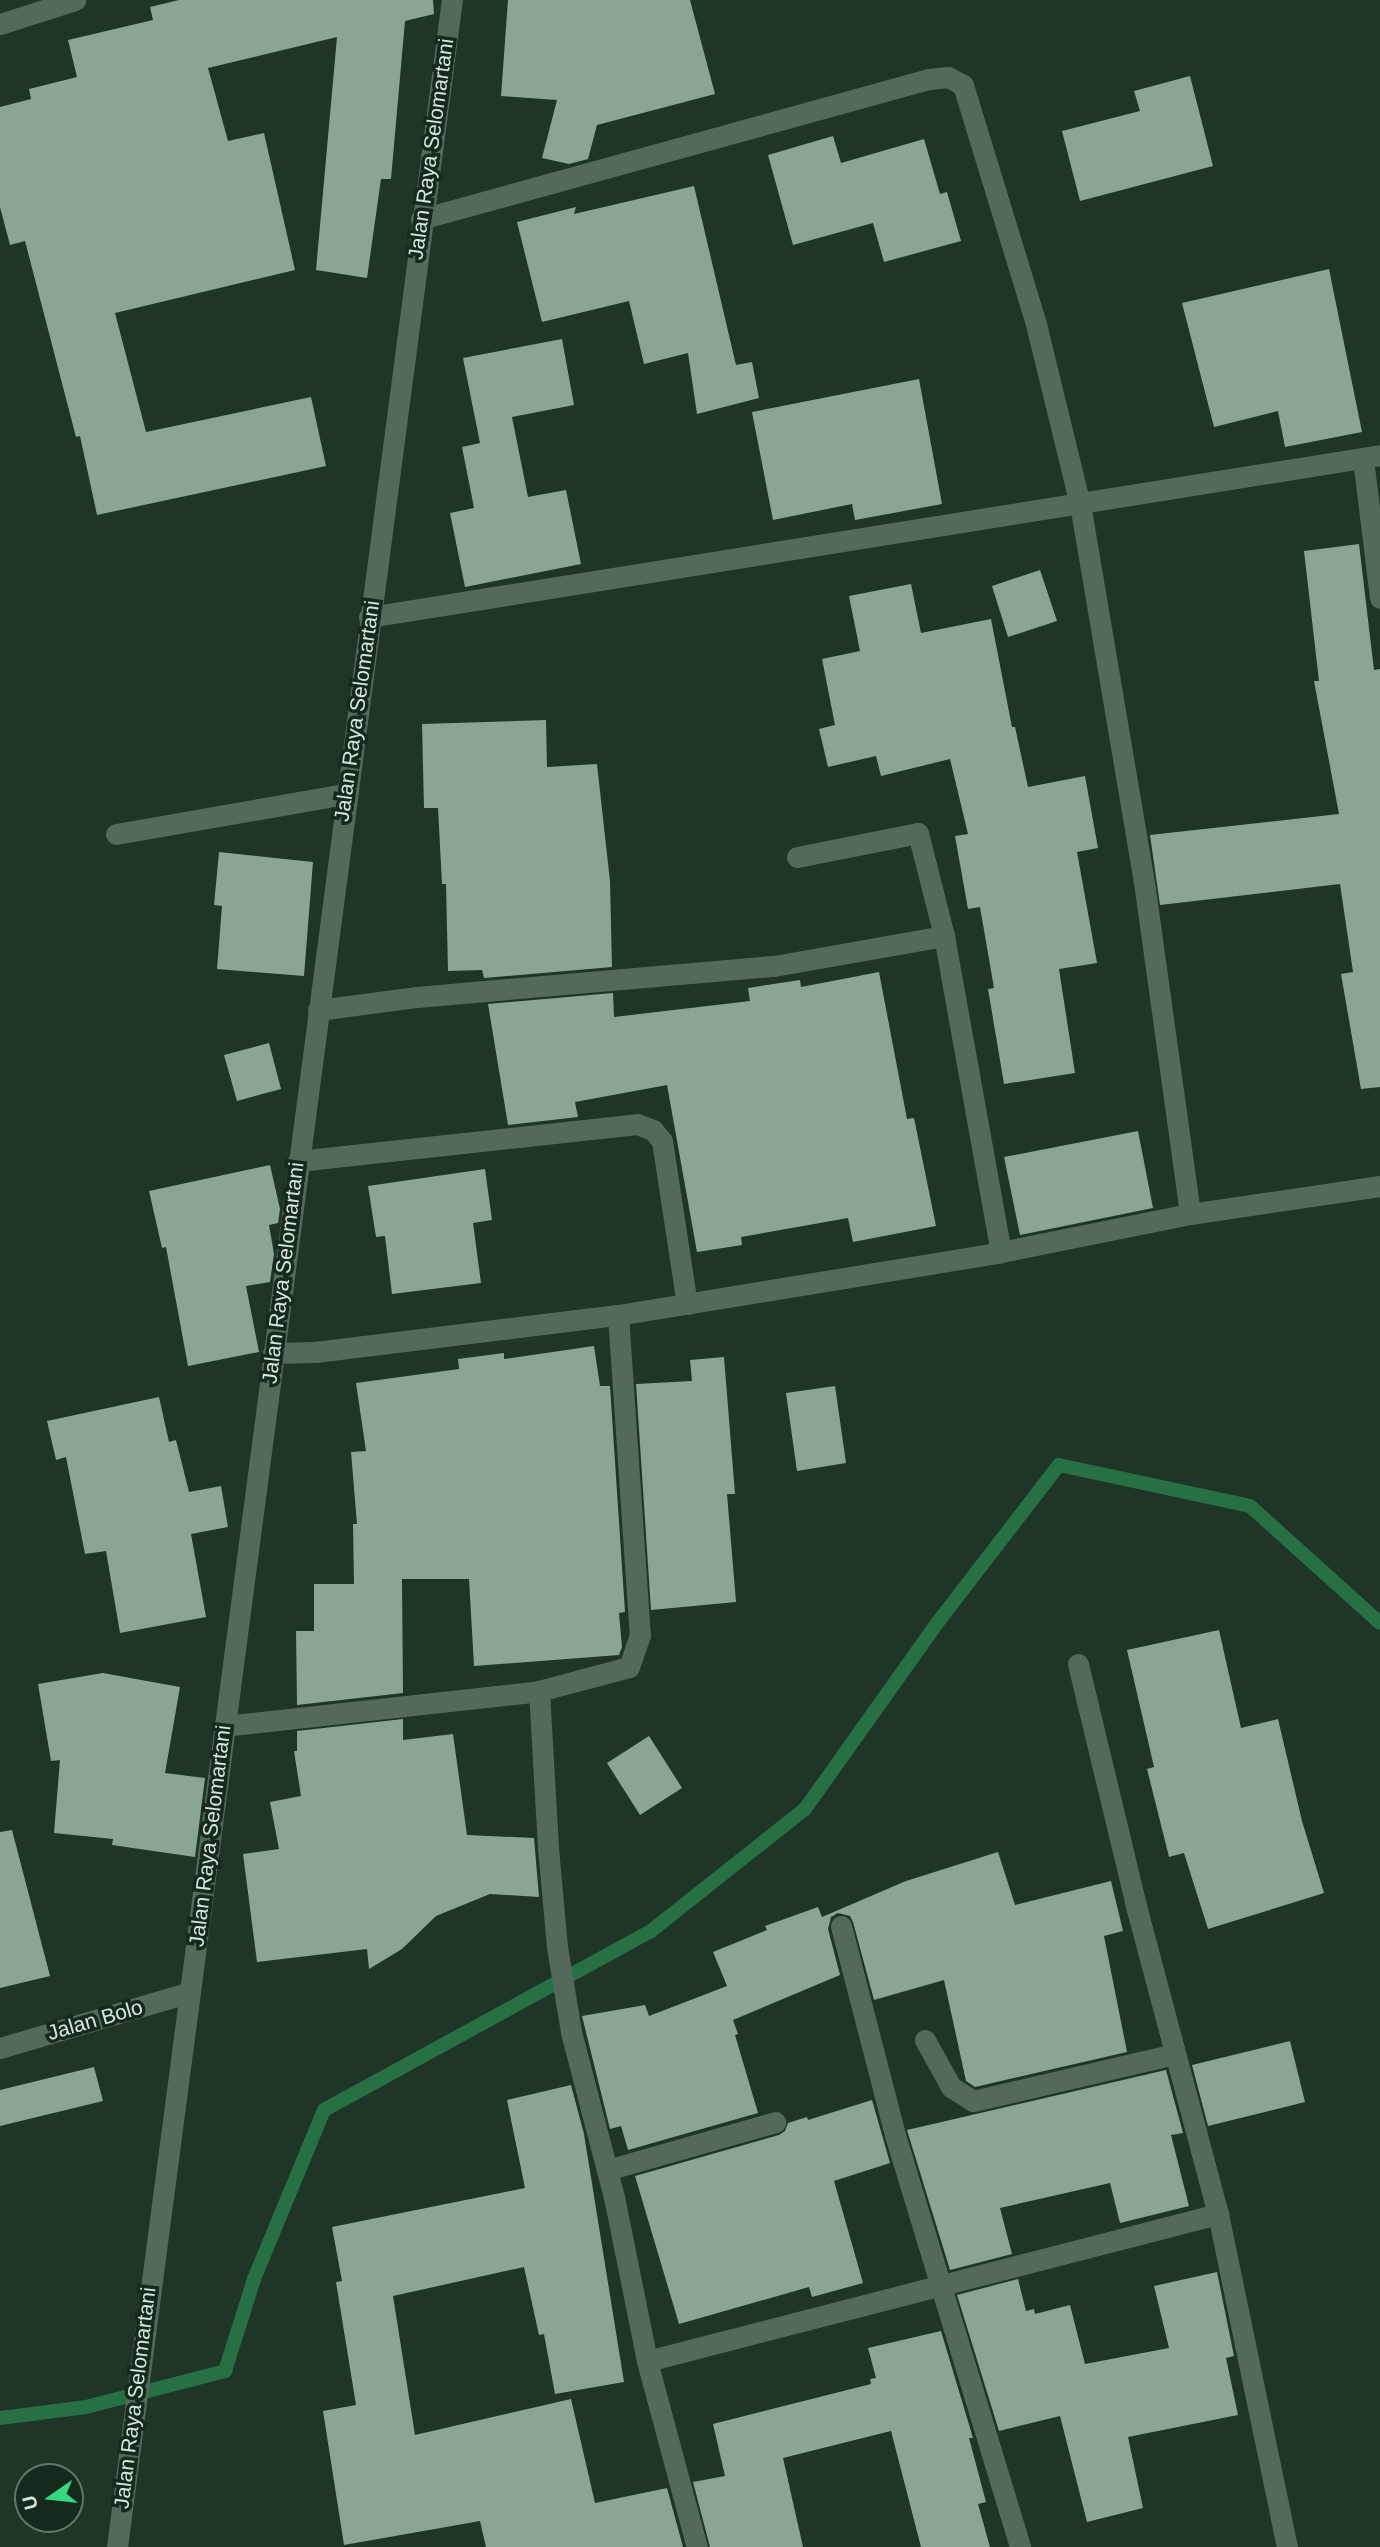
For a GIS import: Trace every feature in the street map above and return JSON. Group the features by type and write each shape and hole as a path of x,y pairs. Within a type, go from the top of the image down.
{"street":[{"path":"0,24 75,0"},
{"name":"Jalan Raya Selomartani","path":"117,2547 145,2317 452,0"},
{"path":"421,219 929,79 948,77 963,85 1035,320 1080,504 1144,889 1190,1214"},
{"path":"369,617 1371,457 1380,598"},
{"path":"116,834 346,793"},
{"path":"797,857 918,833 944,936 1002,1252"},
{"path":"318,1010 417,997 774,966 944,936"},
{"path":"298,1161 637,1124 653,1130 662,1140 687,1304"},
{"path":"273,1353 315,1352 618,1315 1002,1252 1190,1214 1380,1186"},
{"path":"224,1726 539,1691 629,1667 640,1635 618,1315"},
{"path":"1078,1664 1175,2054 1218,2214 1287,2547"},
{"path":"539,1691 557,1947 571,2032 607,2170 647,2361 697,2547"},
{"path":"841,1926 895,2136 1020,2547"},
{"name":"Jalan Bolo","path":"0,2048 190,1992"},
{"path":"925,2039 951,2087 973,2101 1175,2054"},
{"path":"607,2170 775,2122"},
{"path":"647,2361 941,2283 1218,2214"}],"building":[{"path":"179,0 433,0 434,14 405,21 391,179 381,179 367,278 316,270 337,37 208,68 228,141 264,133 295,270 115,313 146,432 311,397 326,466 97,515 80,436 76,437 25,241 10,245 0,207 0,107 31,99 29,89 77,77 68,40 153,20 150,7"},
{"path":"508,0 690,0 715,94 597,125 588,159 569,164 542,158 557,100 501,96"},
{"path":"1190,76 1213,166 1080,201 1062,131 1140,111 1134,91"},
{"path":"833,136 841,163 924,139 940,194 947,192 961,241 884,262 873,223 793,245 768,155"},
{"path":"694,186 736,365 752,362 759,398 697,414 688,353 644,364 629,301 542,322 517,222 576,207 574,214"},
{"path":"1329,269 1362,432 1285,447 1278,411 1214,427 1182,303"},
{"path":"562,339 574,405 512,417 528,497 566,490 581,564 465,587 450,513 474,508 462,447 480,443 463,358"},
{"path":"919,379 942,504 855,520 852,504 773,520 752,412"},
{"path":"1359,544 1374,670 1380,669 1380,1087 1361,1089 1341,974 1353,972 1340,884 1160,905 1150,835 1339,814 1314,681 1319,681 1304,551"},
{"path":"1040,570 1057,621 1008,637 992,586"},
{"path":"911,584 921,633 991,619 1012,727 1015,727 1028,787 1085,776 1098,848 1077,852 1097,963 1059,969 1075,1073 1004,1084 988,989 994,988 980,907 968,909 955,836 968,834 950,759 881,776 876,756 828,767 819,729 835,725 822,659 860,651 849,596"},
{"path":"546,720 547,767 597,764 610,881 612,967 484,978 482,970 448,971 446,884 442,884 438,808 424,808 422,724"},
{"path":"219,852 313,862 304,976 217,969 222,906 214,905"},
{"path":"879,972 907,1119 914,1118 936,1226 853,1242 848,1218 741,1237 742,1245 697,1252 667,1085 575,1102 578,1117 508,1125 488,1004 613,993 614,1017 750,1001 748,988 800,980 801,987"},
{"path":"269,1043 281,1089 237,1101 224,1055"},
{"path":"1138,1131 1153,1208 1020,1235 1004,1157"},
{"path":"270,1165 280,1209 278,1223 269,1225 274,1254 270,1282 246,1286 259,1352 188,1366 166,1247 162,1248 149,1191"},
{"path":"485,1169 492,1220 473,1223 481,1283 392,1294 385,1236 376,1237 368,1186"},
{"path":"594,1346 600,1386 610,1386 625,1612 619,1613 622,1647 619,1655 474,1666 469,1579 402,1579 403,1693 297,1705 296,1631 314,1631 314,1584 354,1584 353,1524 357,1524 351,1452 366,1451 356,1383 459,1369 458,1359 504,1353 504,1359"},
{"path":"724,1357 735,1494 727,1494 736,1602 651,1610 636,1384 692,1381 690,1360"},
{"path":"835,1386 846,1463 797,1471 786,1393"},
{"path":"159,1397 169,1442 176,1440 189,1492 221,1486 228,1527 191,1534 206,1617 120,1633 106,1551 85,1554 66,1457 56,1460 47,1421"},
{"path":"1219,1630 1241,1728 1278,1719 1302,1821 1324,1893 1208,1929 1184,1853 1169,1857 1147,1769 1154,1767 1127,1650"},
{"path":"103,1673 180,1687 165,1773 205,1778 195,1857 112,1845 113,1839 54,1833 60,1760 51,1761 38,1684"},
{"path":"403,1719 403,1740 453,1734 467,1835 534,1838 539,1897 490,1894 436,1916 402,1949 369,1969 367,1949 257,1962 243,1854 279,1849 270,1802 301,1796 294,1751 297,1751 297,1731"},
{"path":"649,1736 682,1788 640,1815 607,1763"},
{"path":"12,1830 50,1976 0,1988 0,1832"},
{"path":"998,1852 1015,1905 1111,1881 1123,1931 1104,1936 1127,2052 975,2087 966,2081 944,1980 874,2000 853,1922 850,1916 838,1913 831,1917 828,1929 840,1975 733,2020 758,2113 628,2150 621,2126 610,2129 582,2016 645,2005 649,2016 727,1986 713,1952 767,1930 765,1926 818,1907 822,1917 906,1881"},
{"path":"1290,2041 1305,2102 1208,2126 1192,2065"},
{"path":"94,2067 103,2101 0,2126 0,2090"},
{"path":"1166,2070 1183,2133 1171,2135 1189,2206 1120,2223 1110,2183 1000,2208 1012,2254 950,2270 907,2130"},
{"path":"571,2085 584,2134 624,2382 555,2394 544,2334 539,2335 524,2267 393,2296 415,2435 571,2399 595,2503 667,2488 683,2547 486,2547 480,2521 344,2545 323,2411 356,2405 336,2282 342,2281 332,2227 525,2188 507,2100"},
{"path":"872,2100 890,2163 834,2181 863,2283 812,2297 809,2287 679,2324 635,2176 779,2135 785,2131 788,2123 807,2117 808,2120"},
{"path":"1217,2272 1234,2356 1226,2358 1238,2415 1128,2437 1143,2508 1087,2522 1060,2416 999,2431 957,2295 1018,2279 1026,2311 1034,2309 1035,2314 1070,2305 1085,2364 1169,2348 1154,2286"},
{"path":"941,2331 973,2438 969,2438 986,2502 978,2504 990,2547 921,2547 891,2431 783,2458 803,2547 710,2547 693,2482 725,2476 713,2424 871,2384 870,2379 876,2378 868,2348"}],"waterway":[{"path":"0,2418 86,2407 225,2371 254,2279 324,2110 651,1931 805,1809 938,1622 1059,1465 1250,1506 1380,1623"}]}
